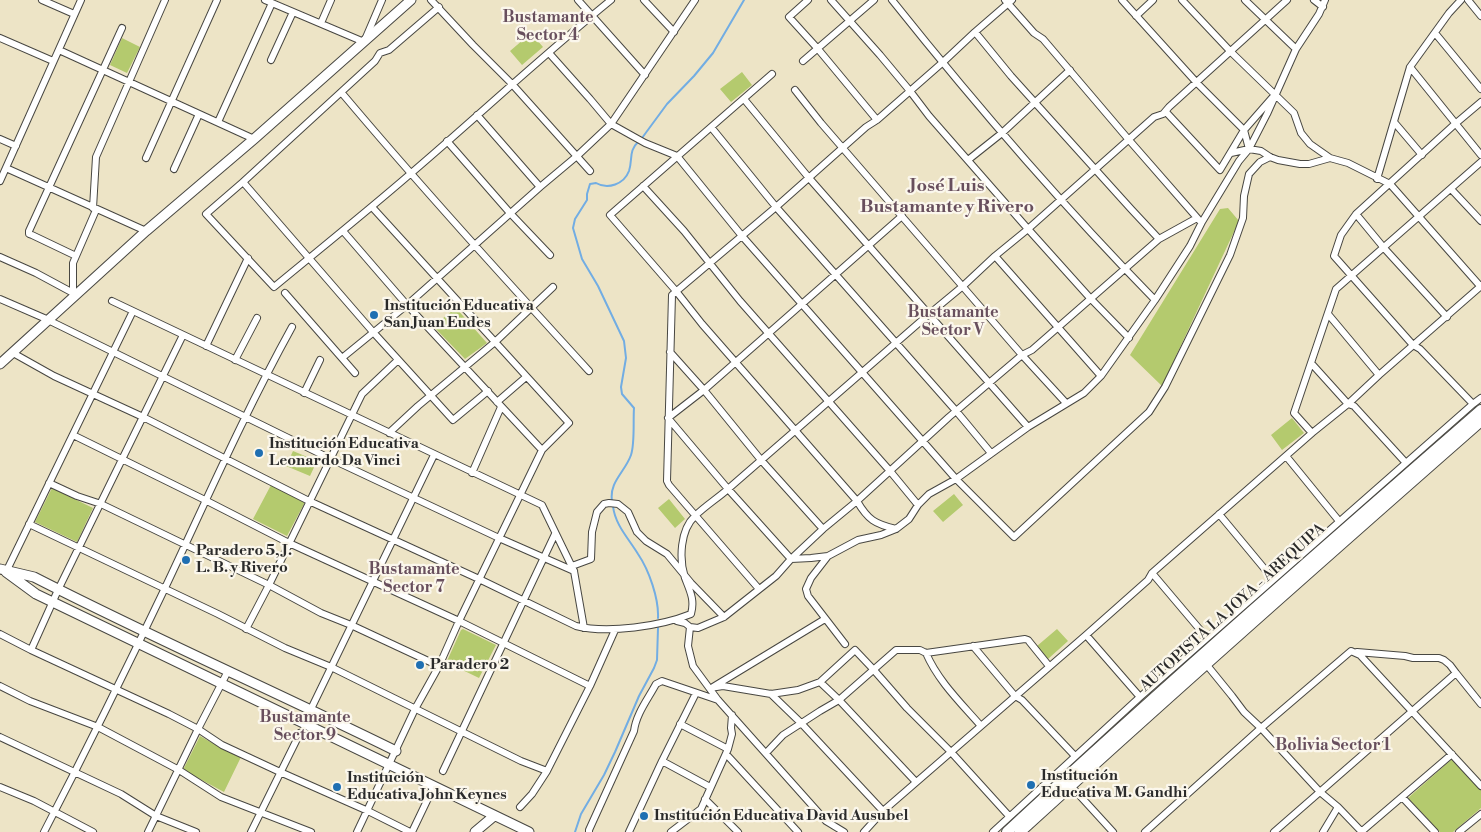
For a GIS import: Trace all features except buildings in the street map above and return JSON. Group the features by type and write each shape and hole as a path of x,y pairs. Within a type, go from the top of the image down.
{"main road":[{"name":"AUTOPISTA LA JOYA - AREQUIPA","path":"1007,832 1479,404"},
{"name":"AUTOPISTA LA JOYA - AREQUIPA","path":"1020,832 1206,664 1481,421"}],"street":[{"path":"42,0 74,14"},
{"path":"0,181 81,0"},
{"path":"74,293 73,263 94,209 96,157 166,0"},
{"path":"146,158 216,0"},
{"path":"265,0 364,42"},
{"path":"321,23 331,0"},
{"path":"364,42 382,0"},
{"path":"0,364 49,321 74,293 254,139 411,0"},
{"path":"431,0 512,84 590,171"},
{"path":"578,0 645,75"},
{"path":"439,8 389,50 380,53 375,61 206,214 274,286 343,231 611,0"},
{"path":"644,0 674,32"},
{"path":"342,358 407,305 611,124 695,0"},
{"path":"808,0 788,17 818,49 877,120"},
{"path":"831,0 1028,229 1129,338"},
{"path":"803,61 874,0"},
{"path":"892,0 942,63 1002,133 1124,268 1156,300"},
{"path":"1122,0 1197,83 1244,130 1249,149"},
{"path":"1136,16 1153,0"},
{"path":"864,832 883,811 1086,635 1148,580 1152,573 1481,286 1390,184 1348,163 1330,158 1310,144 1301,133 1294,113 1231,52 1182,0"},
{"path":"1245,0 1296,49"},
{"path":"13,353 54,376 93,393 310,500 576,626 615,630 676,620 691,614 694,605 683,571 681,554 688,526 695,516 964,286 1154,117 1166,112 1169,107 1287,0"},
{"path":"791,559 828,556 858,540 881,535 896,529 909,519 918,505 929,494 956,480 1028,427 1084,393 1101,376 1156,300 1190,246 1200,220 1249,149 1296,49 1324,3 1314,0"},
{"path":"1377,178 1410,67 1461,0"},
{"path":"1468,0 1481,16"},
{"path":"759,589 667,481 672,295 776,207 866,127 877,120 942,63 1008,1 1034,33 1044,39 1129,140 1200,220"},
{"path":"218,122 272,3"},
{"path":"271,60 293,12"},
{"path":"76,256 29,234 29,230 122,28"},
{"path":"975,32 1011,76 1159,239"},
{"path":"1435,33 1481,88"},
{"path":"0,38 53,61"},
{"path":"59,50 103,68 254,139"},
{"path":"549,53 611,124 645,143 677,156 742,236 956,480 1014,537 1149,412 1165,387 1233,248 1243,218 1244,196 1250,174 1260,162 1270,157"},
{"path":"1410,67 1481,155"},
{"path":"968,160 1002,133 1070,70"},
{"path":"772,74 610,214 702,324 857,501 868,518 876,523 896,529"},
{"path":"794,90 964,286 1022,356 1066,404"},
{"path":"341,92 410,174 588,371"},
{"path":"1166,112 1220,170 1244,130 1274,95"},
{"path":"744,99 809,178 1028,427"},
{"path":"993,832 1140,697 1339,521 1406,463 1479,404 1420,349 1413,345 1334,256 1341,235 1356,214 1481,102"},
{"path":"174,170 199,114"},
{"path":"477,115 540,187"},
{"path":"1394,122 1422,155"},
{"path":"711,127 776,207 991,453"},
{"path":"0,139 16,146"},
{"path":"447,141 510,213 550,255"},
{"path":"1231,153 1249,149 1261,151 1270,157 1289,162 1309,164 1330,158"},
{"path":"1312,434 1294,413 1336,289 1481,162"},
{"path":"6,168 146,231"},
{"path":"243,182 314,266 452,420 488,391"},
{"path":"643,186 684,231 740,301 918,505"},
{"path":"1451,189 1481,221"},
{"path":"357,832 542,450 569,423 372,206"},
{"path":"1356,214 1384,248 1447,317"},
{"path":"668,418 704,390 902,216"},
{"path":"676,620 690,627 698,628 724,617 776,576 791,559 923,441 1022,356 1032,350 1124,268 1159,239 1200,220"},
{"path":"343,231 464,368 488,391 542,450"},
{"path":"996,256 1101,376"},
{"path":"0,257 74,293"},
{"path":"206,346 248,258"},
{"path":"388,433 495,342 554,287"},
{"path":"285,293 355,373"},
{"path":"0,299 49,321 330,459 543,558 573,569 591,559 592,532 597,512 604,504 612,503 628,512 637,532 646,541 667,554 691,583 724,617"},
{"path":"112,301 519,496 542,505 573,569 584,628"},
{"path":"3,570 29,524 133,311"},
{"path":"1328,314 1379,375"},
{"path":"235,360 257,318"},
{"path":"44,832 98,728 245,417 292,327"},
{"path":"31,650 58,590 183,334"},
{"path":"670,352 704,390 761,460 824,529"},
{"path":"304,393 320,360"},
{"path":"246,629 269,586 362,394 398,360"},
{"path":"1311,363 1348,404 1354,406 1406,463"},
{"path":"472,473 499,405 526,377"},
{"path":"668,418 791,559"},
{"path":"73,435 289,543 459,620 590,686"},
{"path":"311,709 434,455"},
{"path":"1286,456 1339,521"},
{"path":"49,483 77,496 101,504 321,613 439,666"},
{"path":"1219,514 1274,579"},
{"path":"29,524 285,648 331,667 521,761 547,771"},
{"path":"443,771 555,534"},
{"path":"828,556 811,578 806,589 808,596 846,644"},
{"path":"3,570 34,577 396,751"},
{"path":"3,570 36,594 529,832"},
{"path":"1152,573 1208,638"},
{"path":"710,688 825,619"},
{"path":"690,627 688,646 693,666 718,700 826,821 844,832"},
{"path":"520,807 532,794 547,771 590,686 615,630"},
{"path":"0,634 169,714 198,729 222,745 411,832 434,786"},
{"path":"1086,635 1140,697"},
{"path":"766,753 783,735 839,700 896,650 920,650 926,653 1025,639 1028,640 1049,666"},
{"path":"973,646 1015,696 1022,700 1075,756"},
{"path":"710,688 723,686 771,694 798,690 820,682 855,650 906,708 951,752 1009,816"},
{"path":"1145,832 1261,728 1351,651 1413,658 1439,658 1444,660 1450,664 1481,704"},
{"path":"1355,652 1360,655 1481,786"},
{"path":"926,653 931,665 942,680 981,726"},
{"path":"1206,664 1244,712 1320,792 1338,807 1362,832 1452,754"},
{"path":"148,832 228,671"},
{"path":"1274,832 1456,672"},
{"path":"589,832 634,731 640,711 656,684 662,681 718,700"},
{"path":"820,682 916,782"},
{"path":"0,686 30,701 98,728 179,770 221,797 311,832"},
{"path":"629,832 696,693"},
{"path":"771,694 802,723 883,811"},
{"path":"674,831 701,809 727,751 732,734 732,715"},
{"path":"680,724 727,751 798,832"},
{"path":"250,832 300,733"},
{"path":"0,736 121,794 156,816 196,832"},
{"path":"662,761 710,787"},
{"path":"1070,786 1113,832"},
{"path":"0,787 55,811 93,832"},
{"path":"1402,797 1435,832"},
{"path":"705,799 738,832"},
{"path":"1323,832 1338,807"},
{"path":"1459,832 1481,814"},
{"path":"475,832 494,816"}],"green space":[{"path":"531,33 543,47 522,65 510,51"},
{"path":"122,38 140,47 127,73 110,65"},
{"path":"742,72 752,85 731,102 720,89"},
{"path":"1228,208 1239,221 1162,386 1130,355 1220,209"},
{"path":"456,308 487,343 465,359 433,326"},
{"path":"1292,418 1304,433 1282,450 1271,435"},
{"path":"293,451 317,461 310,476 286,466"},
{"path":"271,485 305,502 287,536 253,519"},
{"path":"52,488 93,508 77,542 35,522"},
{"path":"954,494 963,505 943,522 933,511"},
{"path":"669,499 685,519 675,528 658,508"},
{"path":"463,629 496,645 479,678 447,661"},
{"path":"1057,629 1068,641 1048,659 1037,646"},
{"path":"200,736 241,757 224,792 183,770"},
{"path":"1452,759 1481,790 1481,808 1453,832 1440,832 1408,798"}],"waterway":[{"path":"642,138 667,104 713,53 744,0"},
{"path":"612,501 615,483 631,455 634,408 622,394 621,387 626,358 624,341 598,286 582,259 573,228 575,219 587,200 590,184 596,183 610,186 620,182 627,176 633,148 639,141"},
{"path":"613,506 619,526 642,561 649,576 657,602 658,618"},
{"path":"575,832 581,814 604,775 639,696 654,668 657,660 658,628"}],"place":[{"name":"Institución Educativa San Juan Eudes","path":"374,315"},
{"name":"Institución Educativa Leonardo Da Vinci","path":"259,453"},
{"name":"Paradero 5, J. L. B. y Rivero","path":"186,560"},
{"name":"Paradero 2","path":"420,665"},
{"name":"Institución Educativa M. Gandhi","path":"1031,785"},
{"name":"Institución Educativa John Keynes","path":"337,787"},
{"name":"Institución Educativa David Ausubel","path":"644,816"}],"district":[{"name":"Bustamante Sector 4","path":"548,27"},
{"name":"José Luis Bustamante y Rivero","path":"947,197"},
{"name":"Bustamante Sector V","path":"953,322"},
{"name":"Bustamante Sector 7","path":"414,579"},
{"name":"Bustamante Sector 9","path":"305,727"},
{"name":"Bolivia Sector 1","path":"1333,746"}]}
